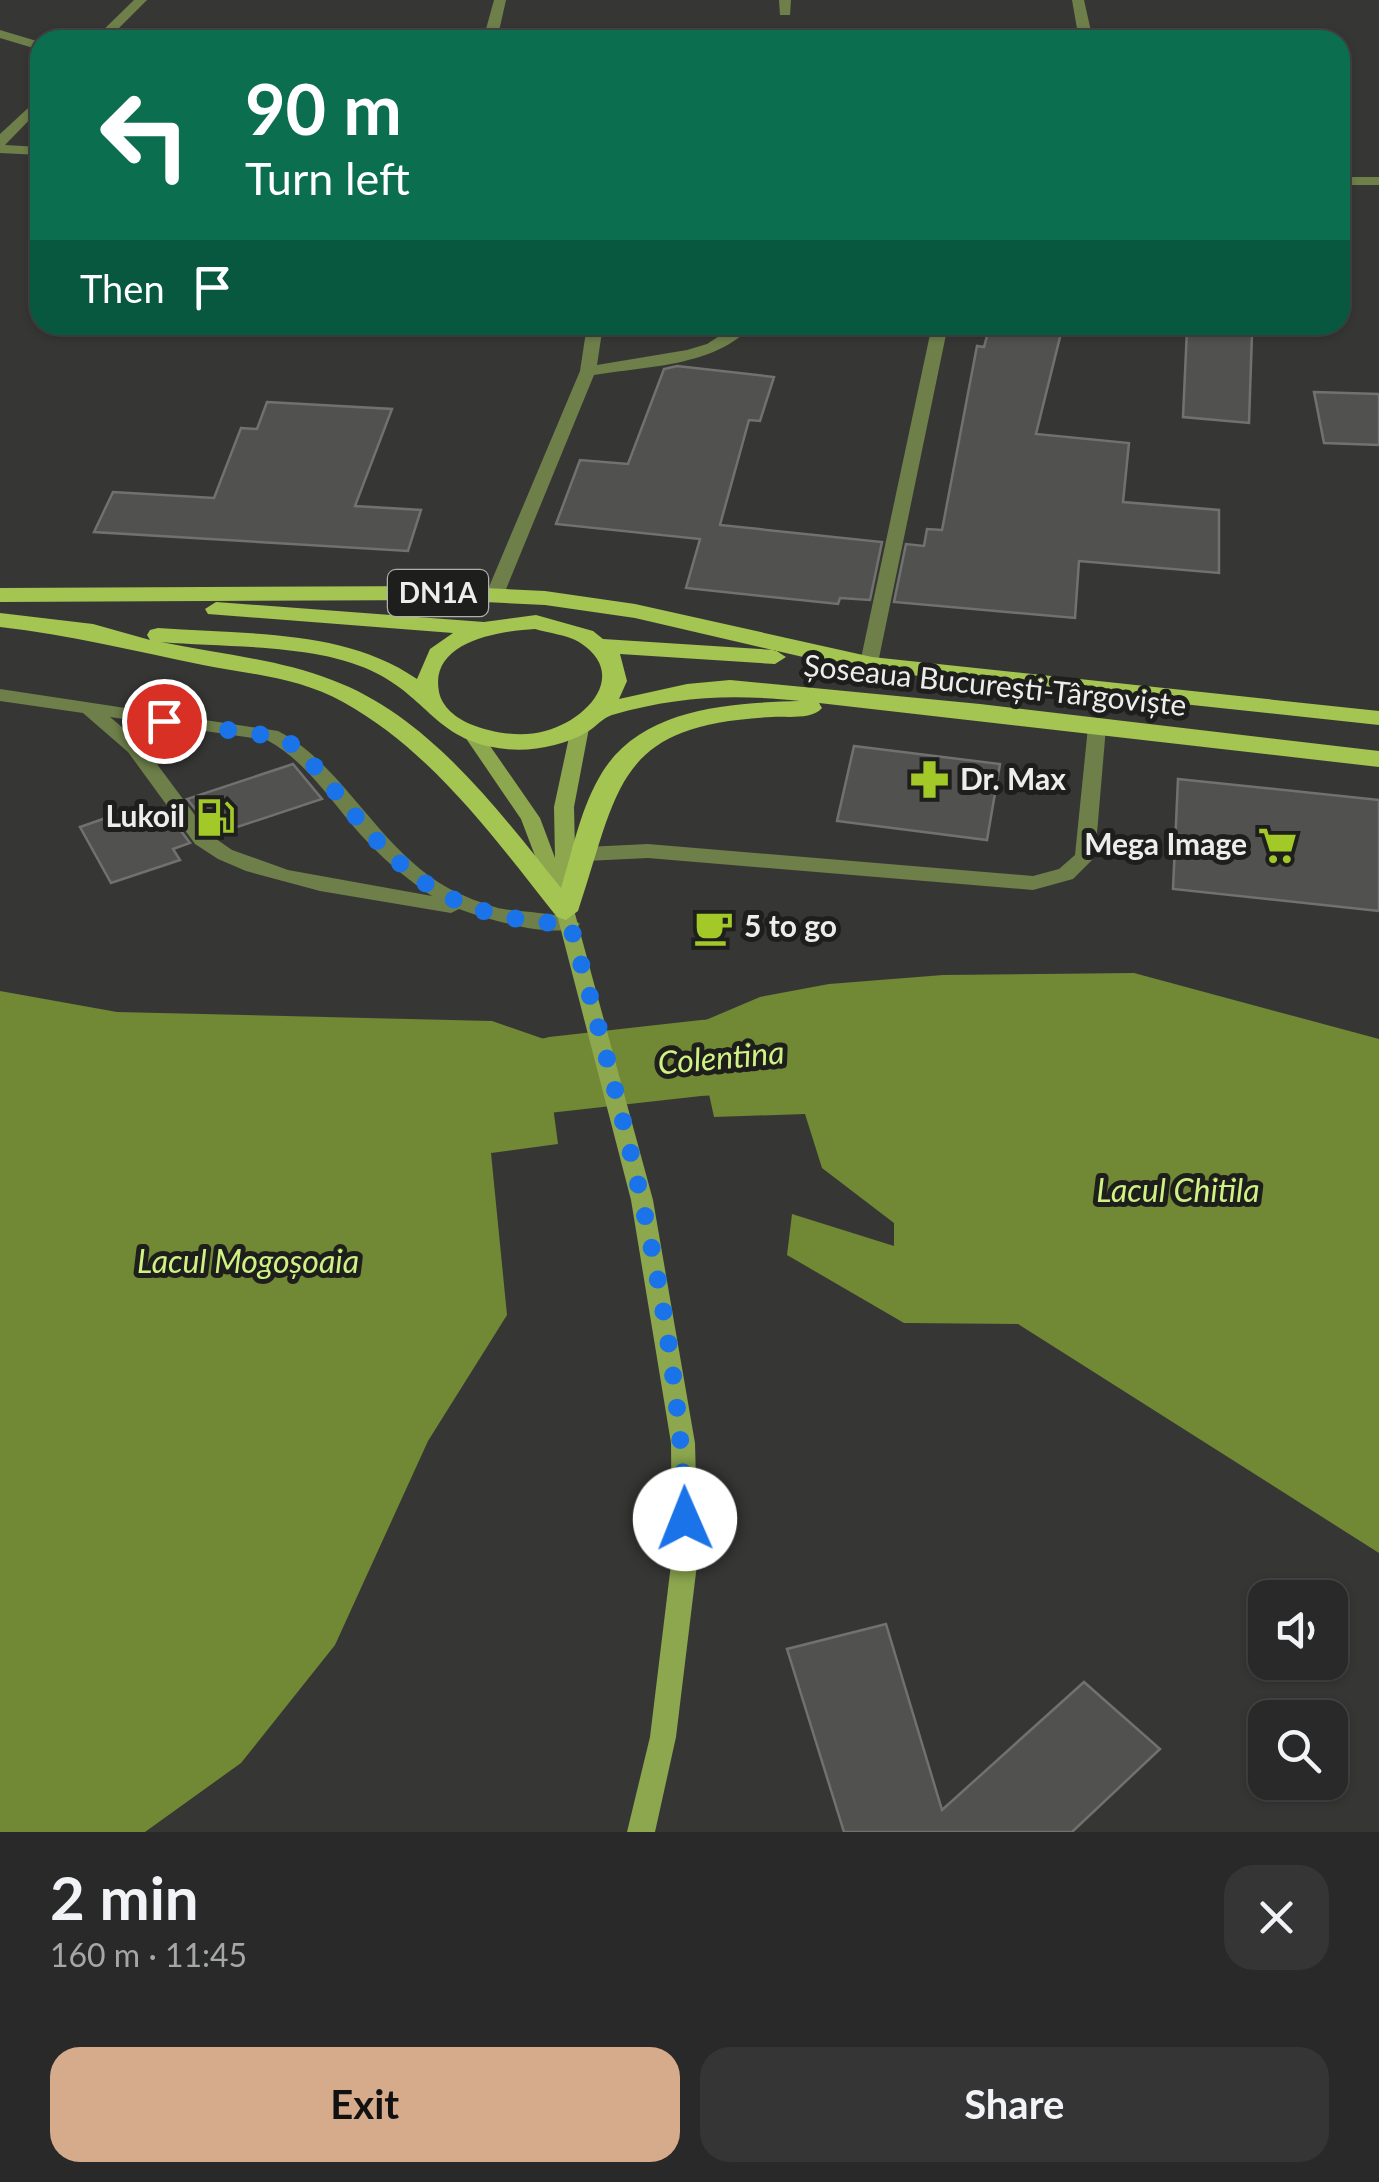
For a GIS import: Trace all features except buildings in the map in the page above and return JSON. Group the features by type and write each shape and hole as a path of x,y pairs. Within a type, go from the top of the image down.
{"main road":[{"name":"Șoseaua București-Târgoviște","path":"0,596 495,594 635,611 869,663"},
{"name":"Șoseaua București-Târgoviște","path":"0,596 485,628"},
{"path":"0,620 78,630 340,650 387,669 429,698 452,725 472,734 527,742 580,728 605,709 615,693 617,676 612,660 601,646"},
{"name":"DN1A","path":"429,698 427,681 432,665 463,637 485,628 523,622 561,626 601,646"},
{"path":"78,630 279,672 349,696 378,714 438,767 505,836 568,918"},
{"name":"Șoseaua București-Târgoviște","path":"601,646 869,663 1379,718"},
{"name":"Șoseaua București-Târgoviște","path":"605,709 687,691 730,688 922,705 1379,759"},
{"path":"568,918 616,770 637,749 670,730 738,713 922,705"},
{"path":"568,918 564,807 580,728"},
{"path":"472,734 530,818 568,918 642,1200 683,1443 686,1556 663,1737 640,1832"}],"street":[{"path":"110,30 141,0"},
{"path":"492,30 500,0"},
{"path":"1078,0 1084,30"},
{"path":"0,34 30,43"},
{"path":"0,146 30,112"},
{"path":"0,146 30,150"},
{"path":"1350,181 1379,182"},
{"path":"495,594 588,371 593,335"},
{"path":"588,371 695,352 735,335"},
{"path":"869,663 938,335"},
{"path":"0,696 271,736 291,744 398,864 435,891 482,912"},
{"path":"92,711 136,748 202,839 229,857 274,873 482,912 516,922 568,918"},
{"path":"586,854 648,851 1034,883 1066,874 1085,857 1098,727"}],"water":[{"name":"Lacul Chitila","path":"1134,973 1379,1039 1379,1553 1018,1324 904,1323 787,1255 792,1214 894,1246 894,1223 822,1168 805,1114 714,1117 694,1025 760,997 829,984 943,975"},
{"name":"Lacul Mogoșoaia","path":"0,991 117,1012 492,1021 544,1039 558,1144 491,1153 507,1315 428,1441 335,1645 241,1763 145,1832 0,1832"}],"waterway":[{"name":"Colentina","path":"421,1107 549,1075 701,1058 834,1050"}],"place":[{"name":"Dr. Max","path":"930,780"},
{"name":"Lukoil","path":"215,817"},
{"name":"Mega Image","path":"1277,845"},
{"name":"5 to go","path":"714,927"}],"route":[{"path":"164,721 271,736 291,744 306,756 398,864 435,891 516,922 570,924 642,1200 683,1443 685,1519"}]}
